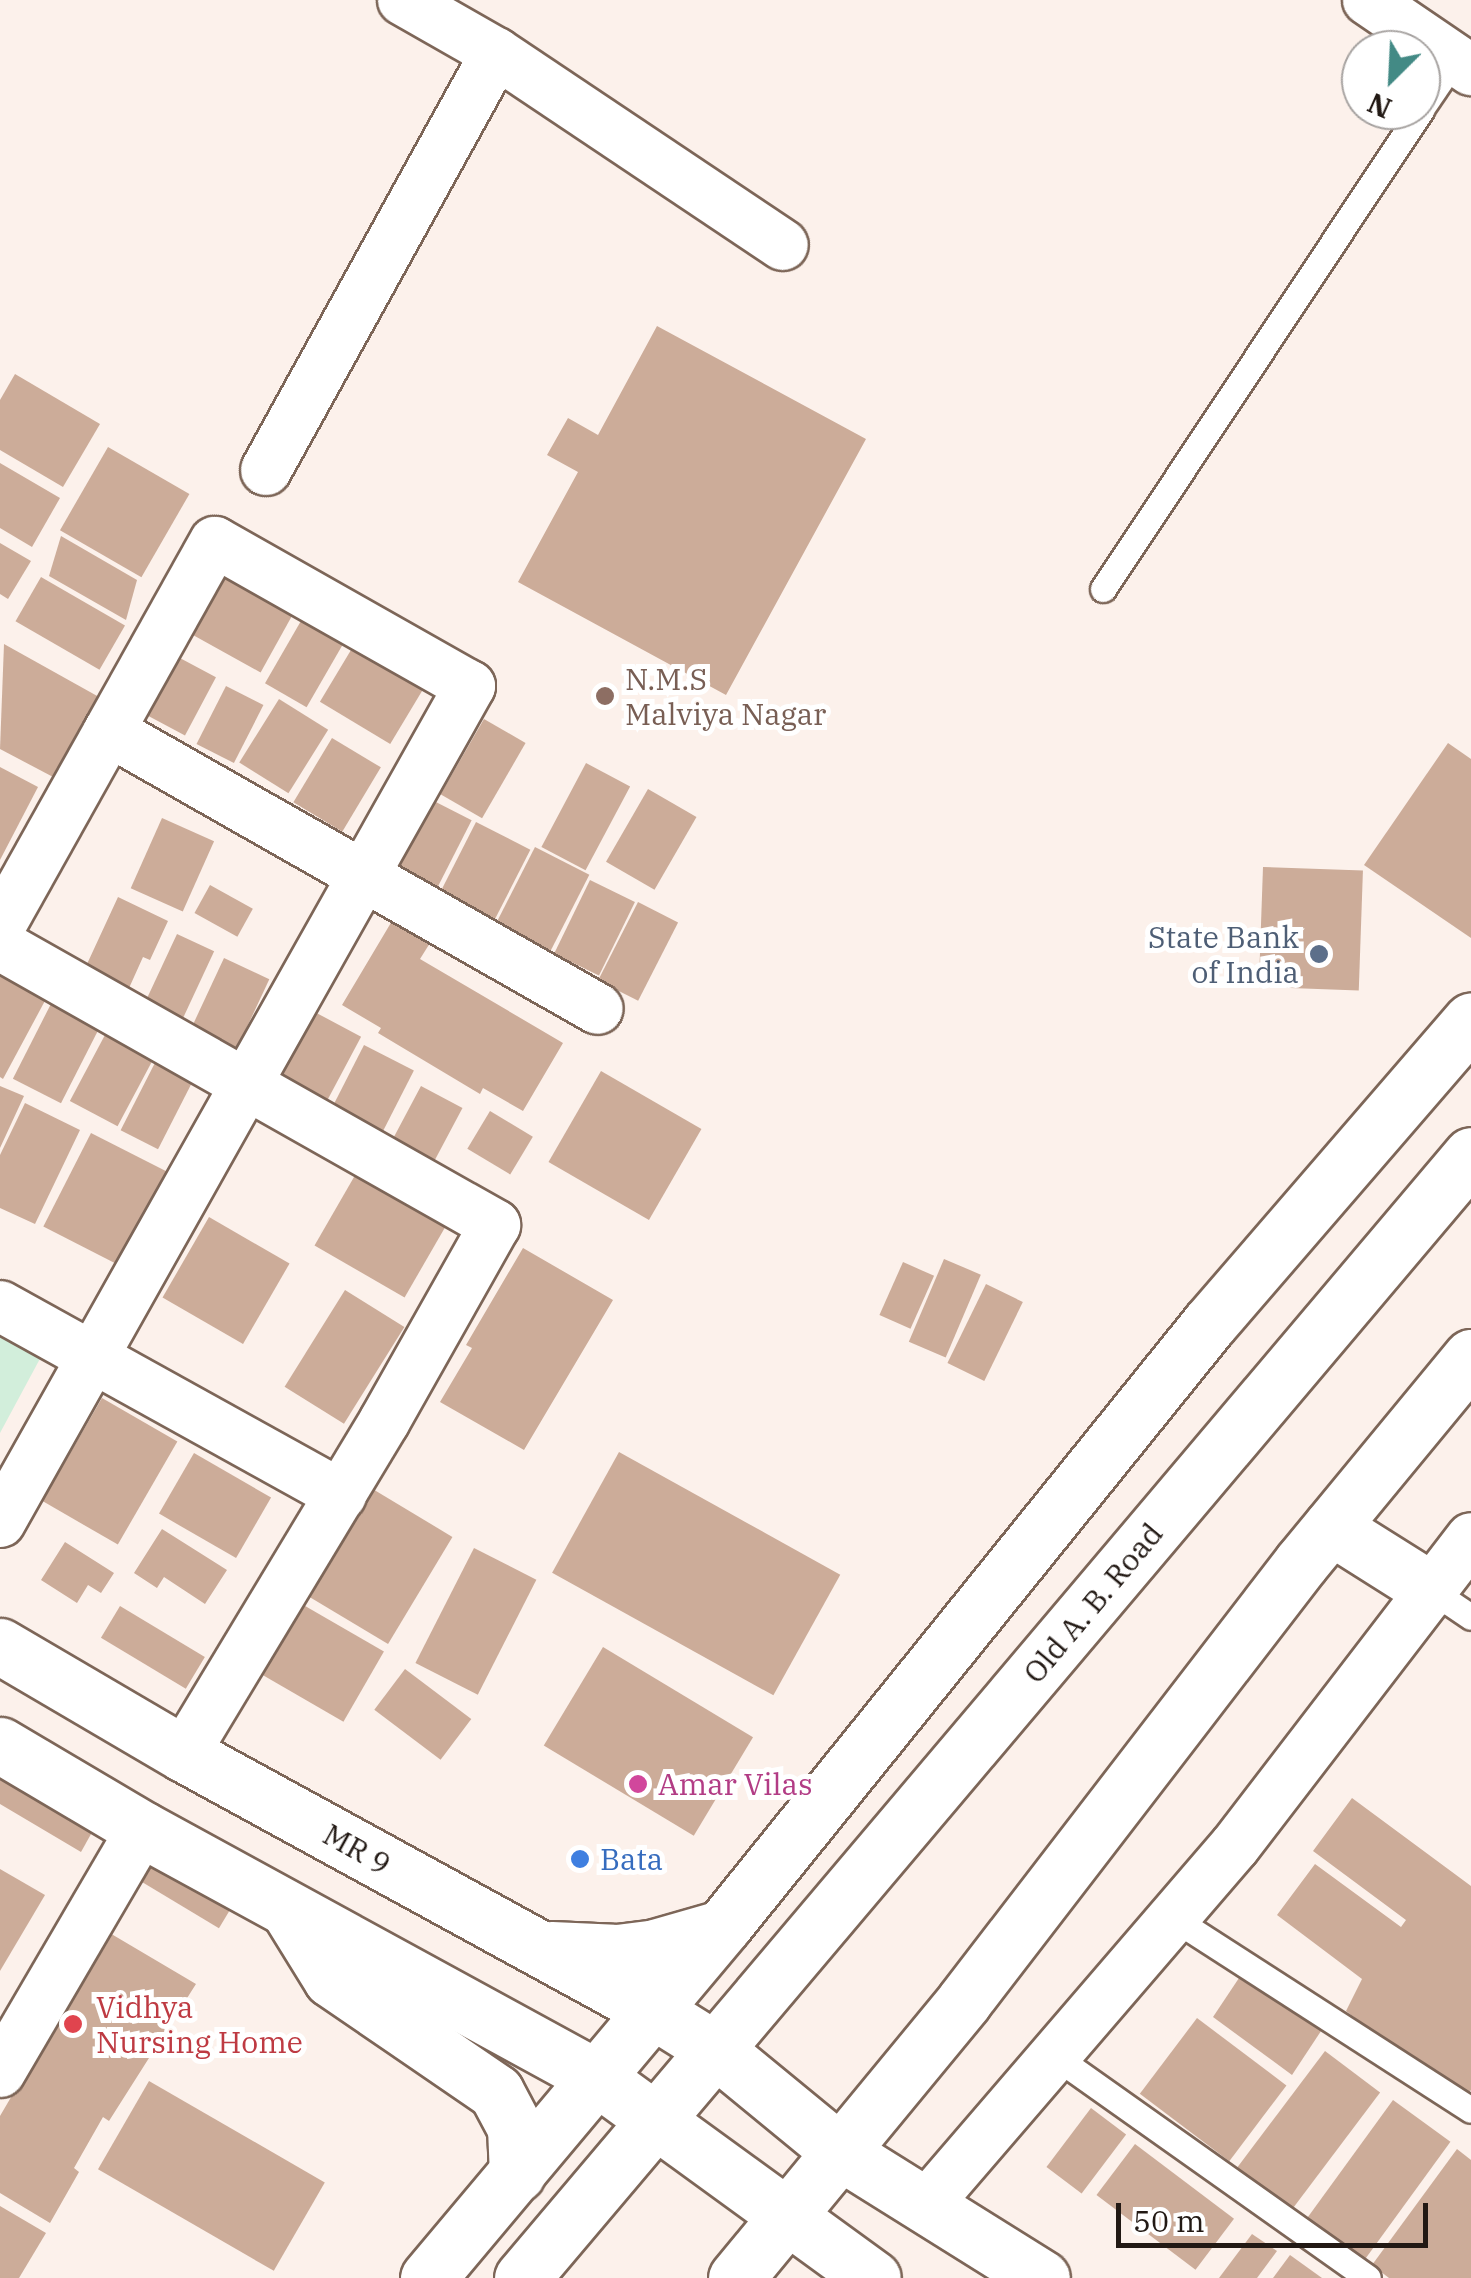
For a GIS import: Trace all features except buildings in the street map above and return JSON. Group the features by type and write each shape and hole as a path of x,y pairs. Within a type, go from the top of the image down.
{"main road":[{"path":"428,2278 721,1928 1210,1324 1471,1020"},
{"name":"Old A. B. Road","path":"656,2121 1471,1155"},
{"path":"737,2277 964,2001 1331,1526 1471,1357"},
{"path":"1331,1526 1451,1603"},
{"name":"MR 9","path":"0,1646 184,1754 652,2010 716,2050 840,2152"},
{"path":"0,1745 142,1829 596,2077 873,2278"},
{"path":"288,1909 332,1979 496,2092 515,2127 517,2174"},
{"path":"538,1948 616,1952 655,1947 721,1928"},
{"path":"522,2278 656,2121"},
{"path":"840,2152 1042,2278"}],"street":[{"path":"403,0 496,53 782,245"},
{"path":"1368,0 1463,64"},
{"path":"266,470 496,53"},
{"path":"0,926 216,542 470,686 0,1522"},
{"path":"109,731 598,1009"},
{"path":"0,945 496,1225 341,1495 184,1754"},
{"path":"0,1306 341,1495"},
{"path":"927,2204 1235,1846 1451,1603 1471,1538"},
{"path":"0,2072 142,1829"}],"lane":[{"path":"1441,88 1463,64"},
{"path":"1103,589 1408,130"},
{"path":"1173,1918 1471,2110"},
{"path":"1056,2056 1368,2278"}],"green space":[{"path":"0,1316 49,1342 0,1433"}],"place":[{"name":"N.M.S Malviya Nagar","path":"605,696"},
{"name":"State Bank of India","path":"1319,954"},
{"name":"Amar Vilas","path":"638,1784"},
{"name":"Bata","path":"580,1859"},
{"name":"Vidhya Nursing Home","path":"73,2024"}]}
